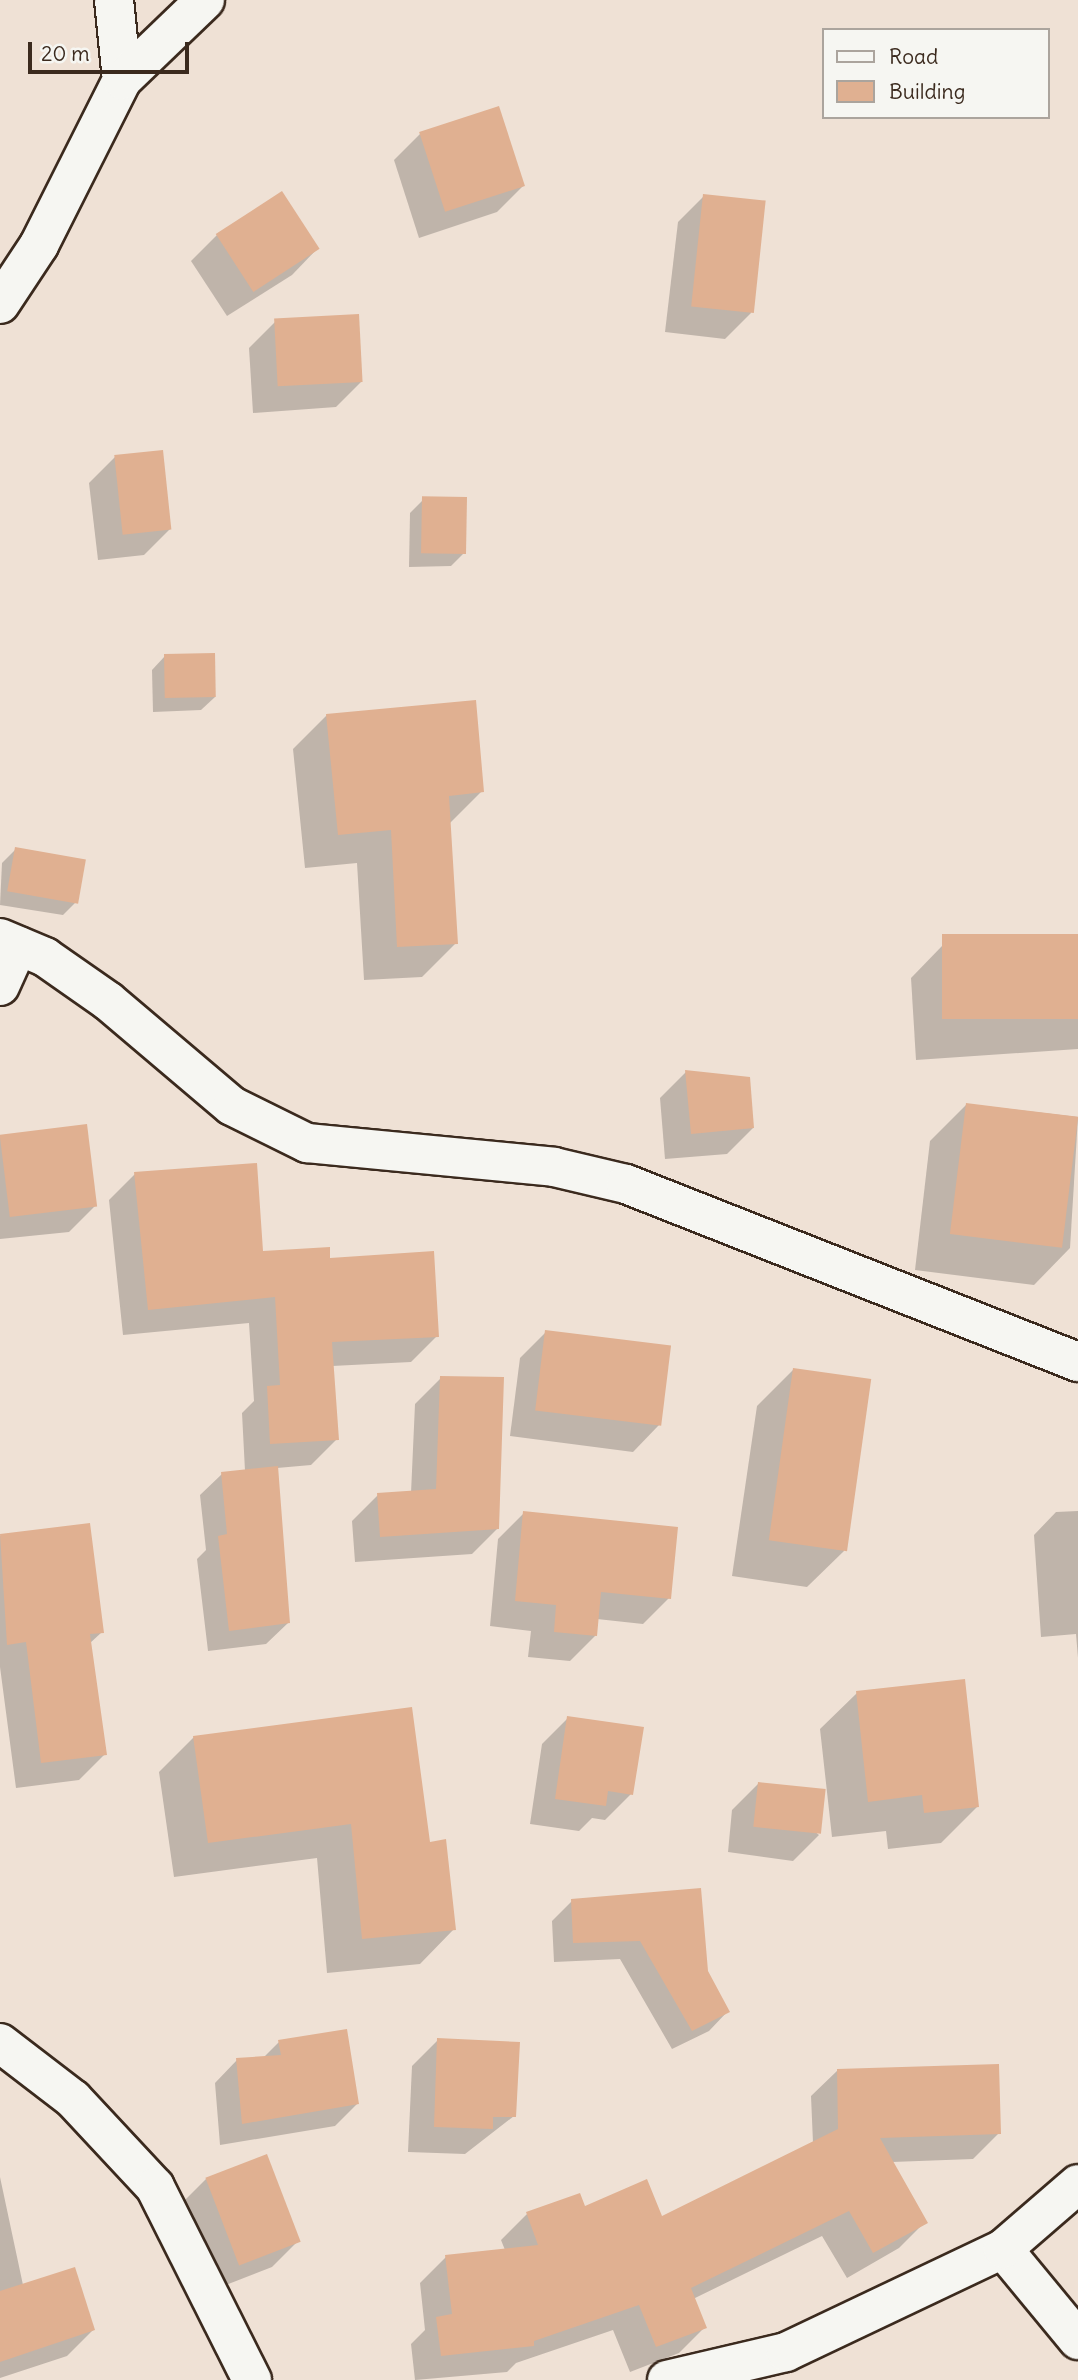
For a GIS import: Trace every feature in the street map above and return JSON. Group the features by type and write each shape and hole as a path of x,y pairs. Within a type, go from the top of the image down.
{"street":[{"path":"114,0 122,80"},
{"path":"0,304 39,245 122,80 205,0"},
{"path":"0,986 9,942 108,1001 232,1106 307,1143 554,1167 626,1184 1078,1362"},
{"path":"0,2043 73,2099 155,2187 253,2380"},
{"path":"667,2380 786,2352 1003,2249 1078,2184"},
{"path":"1003,2249 1078,2340"}],"building":[{"path":"499,106 525,186 445,212 419,132"},
{"path":"282,191 320,249 253,292 216,234"},
{"path":"703,194 766,201 754,313 691,306"},
{"path":"359,314 363,382 278,386 274,318"},
{"path":"163,450 171,530 123,535 114,455"},
{"path":"422,496 467,497 466,554 421,553"},
{"path":"215,653 216,697 165,698 164,654"},
{"path":"476,700 484,792 449,796 458,944 397,947 391,830 338,835 326,714"},
{"path":"15,847 86,860 78,904 7,891"},
{"path":"942,934 1078,934 1078,1019 942,1019"},
{"path":"685,1070 750,1077 754,1128 691,1134"},
{"path":"966,1103 1078,1117 1062,1248 950,1234"},
{"path":"87,1124 97,1206 10,1217 0,1135"},
{"path":"257,1163 263,1251 330,1247 330,1258 434,1251 439,1337 332,1342 339,1440 270,1444 267,1386 280,1385 275,1297 148,1310 134,1172"},
{"path":"545,1330 671,1345 661,1426 535,1410"},
{"path":"793,1368 871,1379 847,1551 769,1540"},
{"path":"440,1376 504,1377 499,1529 380,1537 377,1493 436,1489"},
{"path":"278,1466 290,1623 229,1631 218,1536 227,1534 221,1472"},
{"path":"523,1511 678,1527 671,1599 601,1592 597,1636 554,1632 556,1605 515,1601"},
{"path":"90,1523 104,1633 90,1634 107,1755 41,1763 26,1642 7,1645 0,1534"},
{"path":"965,1679 979,1807 924,1813 922,1795 868,1802 856,1691"},
{"path":"412,1707 430,1842 446,1839 456,1930 362,1939 351,1824 208,1843 193,1736"},
{"path":"567,1716 644,1727 633,1795 608,1791 606,1806 555,1799"},
{"path":"758,1782 826,1789 821,1834 753,1827"},
{"path":"701,1888 708,1971 730,2012 692,2031 640,1941 573,1943 571,1899"},
{"path":"347,2029 359,2104 242,2124 236,2058 281,2055 278,2040"},
{"path":"437,2038 520,2042 516,2117 493,2117 493,2129 434,2127"},
{"path":"999,2064 1001,2134 880,2138 928,2223 873,2253 849,2211 691,2288 707,2328 656,2347 639,2305 534,2341 534,2346 441,2356 436,2317 452,2314 445,2255 538,2245 526,2212 580,2193 585,2206 647,2179 662,2216 838,2129 837,2069"},
{"path":"267,2154 301,2242 239,2265 205,2178"},
{"path":"75,2267 95,2330 0,2362 0,2291"}]}
